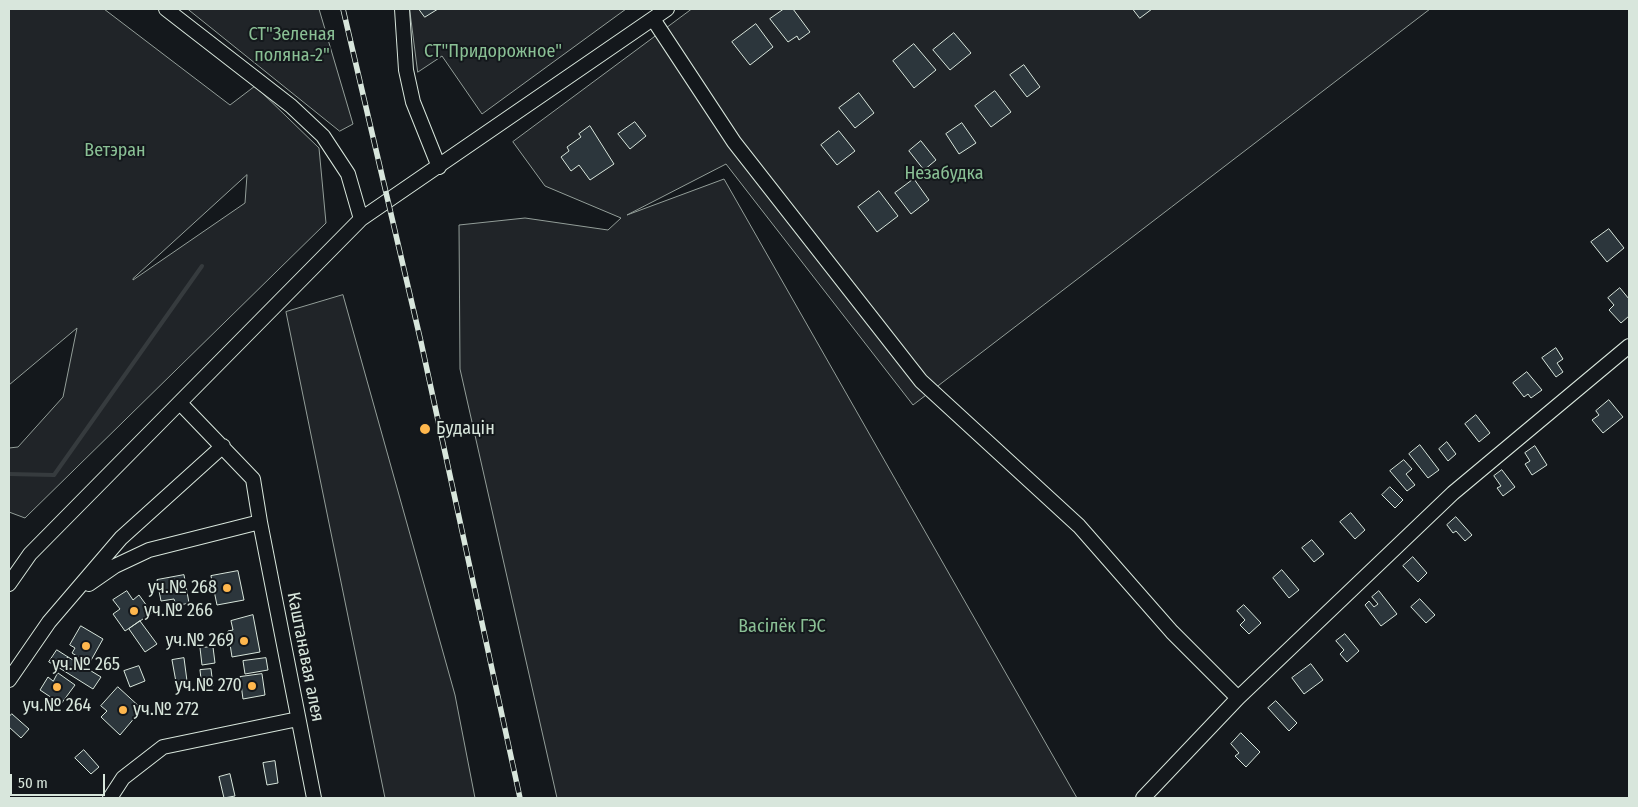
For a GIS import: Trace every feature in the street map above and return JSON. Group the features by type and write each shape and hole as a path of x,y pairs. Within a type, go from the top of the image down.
{"street":[{"path":"166,9 291,106 323,136 348,174 361,219"},
{"path":"402,9 406,70 413,102 438,167"},
{"path":"9,584 30,554 361,219 667,9"},
{"path":"652,19 734,142 921,381 1079,526 1172,632 1238,698"},
{"path":"1144,798 1238,698 1452,492 1629,346"},
{"name":"Каштанавая алея","path":"180,403 253,479 314,798"},
{"path":"9,680 49,622 121,538 223,446"},
{"path":"74,594 115,566 149,550 260,522"},
{"path":"110,798 123,778 163,747 298,719"}],"green space":[{"name":"Ветэран","path":"9,9 104,9 230,105 255,86 319,148 326,223 25,518 9,512 9,448 18,447 63,397 77,328 9,385","holes":["247,175 245,203 133,280"]},
{"name":"СТ\"Зеленая поляна-2\"","path":"188,9 319,9 353,124 340,131"},
{"name":"СТ\"Придорожное\"","path":"410,9 626,9 482,114 442,56 418,72"},
{"path":"692,9 1430,9 913,405 726,164 627,215 724,179 1077,798 557,798 460,369 459,225 525,218 608,230 621,218 545,186 513,142"},
{"path":"343,295 455,695 475,798 385,798 286,312"}],"building":[{"path":"419,9 438,9 425,17"},
{"path":"784,9 793,9 810,32 799,40 797,36 788,42 770,19"},
{"path":"1133,9 1152,9 1140,18"},
{"path":"756,24 773,47 750,65 732,42"},
{"path":"954,33 971,53 950,70 933,50"},
{"path":"914,44 936,70 914,88 893,61"},
{"path":"1024,65 1040,87 1027,97 1010,75"},
{"path":"995,91 1011,112 991,127 975,106"},
{"path":"859,93 874,113 855,128 839,108"},
{"path":"635,122 646,136 630,149 618,134"},
{"path":"962,123 976,143 959,154 946,134"},
{"path":"590,126 614,164 590,180 579,165 571,171 561,157 569,151 567,147 581,137 579,134"},
{"path":"839,131 855,151 837,165 821,145"},
{"path":"921,141 936,160 924,170 909,151"},
{"path":"914,179 929,200 911,214 895,193"},
{"path":"879,191 898,216 877,232 858,207"},
{"path":"1609,229 1624,248 1607,262 1591,242"},
{"path":"1620,288 1629,299 1629,316 1621,323 1609,310 1614,305 1608,298"},
{"path":"1556,348 1563,359 1557,363 1563,372 1556,377 1542,358"},
{"path":"1527,372 1542,390 1531,398 1528,394 1524,397 1513,383"},
{"path":"1609,400 1623,417 1603,433 1592,420 1599,415 1596,411"},
{"path":"1476,415 1490,433 1479,442 1465,424"},
{"path":"1447,442 1456,454 1448,461 1439,449"},
{"path":"1420,445 1439,470 1428,478 1409,454"},
{"path":"1535,446 1547,465 1532,475 1525,464 1530,461 1525,453"},
{"path":"1404,460 1412,469 1406,474 1415,485 1407,491 1390,471"},
{"path":"1502,470 1515,487 1503,496 1497,488 1501,486 1494,476"},
{"path":"1390,487 1403,500 1395,508 1382,495"},
{"path":"1351,513 1365,530 1355,539 1340,522"},
{"path":"1456,517 1472,535 1465,541 1456,531 1453,533 1447,525"},
{"path":"1312,540 1324,554 1314,562 1302,548"},
{"path":"1413,557 1427,573 1418,582 1403,566"},
{"path":"1282,570 1299,590 1289,598 1273,578"},
{"name":"уч.№ 268","path":"238,571 244,600 217,605 211,576"},
{"path":"184,575 189,603 176,606 174,599 161,601 157,580"},
{"name":"уч.№ 266","path":"127,591 133,600 139,595 152,613 125,631 113,614 120,609 113,600"},
{"path":"1379,591 1397,614 1381,626 1365,605 1369,601 1374,607 1378,604 1372,597"},
{"path":"1420,599 1435,615 1426,623 1411,607"},
{"path":"1244,605 1261,623 1249,634 1240,625 1245,620 1237,611"},
{"name":"уч.№ 269","path":"253,615 260,652 232,657 228,631 233,630 231,621"},
{"path":"140,621 157,644 145,652 129,629"},
{"name":"уч.№ 265","path":"81,626 103,639 89,664 72,653 75,648 70,645"},
{"path":"1345,634 1359,651 1347,662 1340,654 1344,650 1336,641"},
{"path":"213,647 215,663 202,665 200,648"},
{"path":"57,650 68,657 61,669 49,662"},
{"path":"68,657 101,677 93,689 61,669"},
{"path":"184,658 187,681 176,682 172,660"},
{"path":"266,658 268,670 245,674 243,661"},
{"path":"1311,664 1323,680 1304,694 1292,678"},
{"path":"139,666 145,681 130,687 124,671"},
{"path":"211,669 213,686 202,688 200,670"},
{"name":"уч.№ 264","path":"58,673 75,685 61,704 40,690 48,677 53,681"},
{"name":"уч.№ 270","path":"262,674 265,695 243,699 240,677"},
{"name":"уч.№ 272","path":"118,687 142,709 120,735 101,717 107,711 101,706"},
{"path":"1276,701 1297,723 1289,731 1268,708"},
{"path":"12,714 29,729 21,738 9,727 9,717"},
{"path":"1241,733 1260,752 1246,767 1235,756 1239,753 1231,744"},
{"path":"84,750 99,767 91,774 75,758"},
{"path":"275,761 278,783 267,785 263,763"},
{"path":"230,774 235,796 224,798 219,777"}],"waterway":[{"path":"9,474 54,475 202,266"}],"railway":[{"path":"343,9 421,342 520,798"}],"place":[{"name":"Будацін","path":"425,429"},
{"name":"уч.№ 268","path":"227,588"},
{"name":"уч.№ 266","path":"134,611"},
{"name":"уч.№ 269","path":"244,641"},
{"name":"уч.№ 265","path":"86,646"},
{"name":"уч.№ 270","path":"252,686"},
{"name":"уч.№ 264","path":"57,687"},
{"name":"уч.№ 272","path":"123,710"}],"park label":[{"name":"Незабудка","path":"944,174"},
{"name":"Васілёк ГЭС","path":"782,627"}]}
